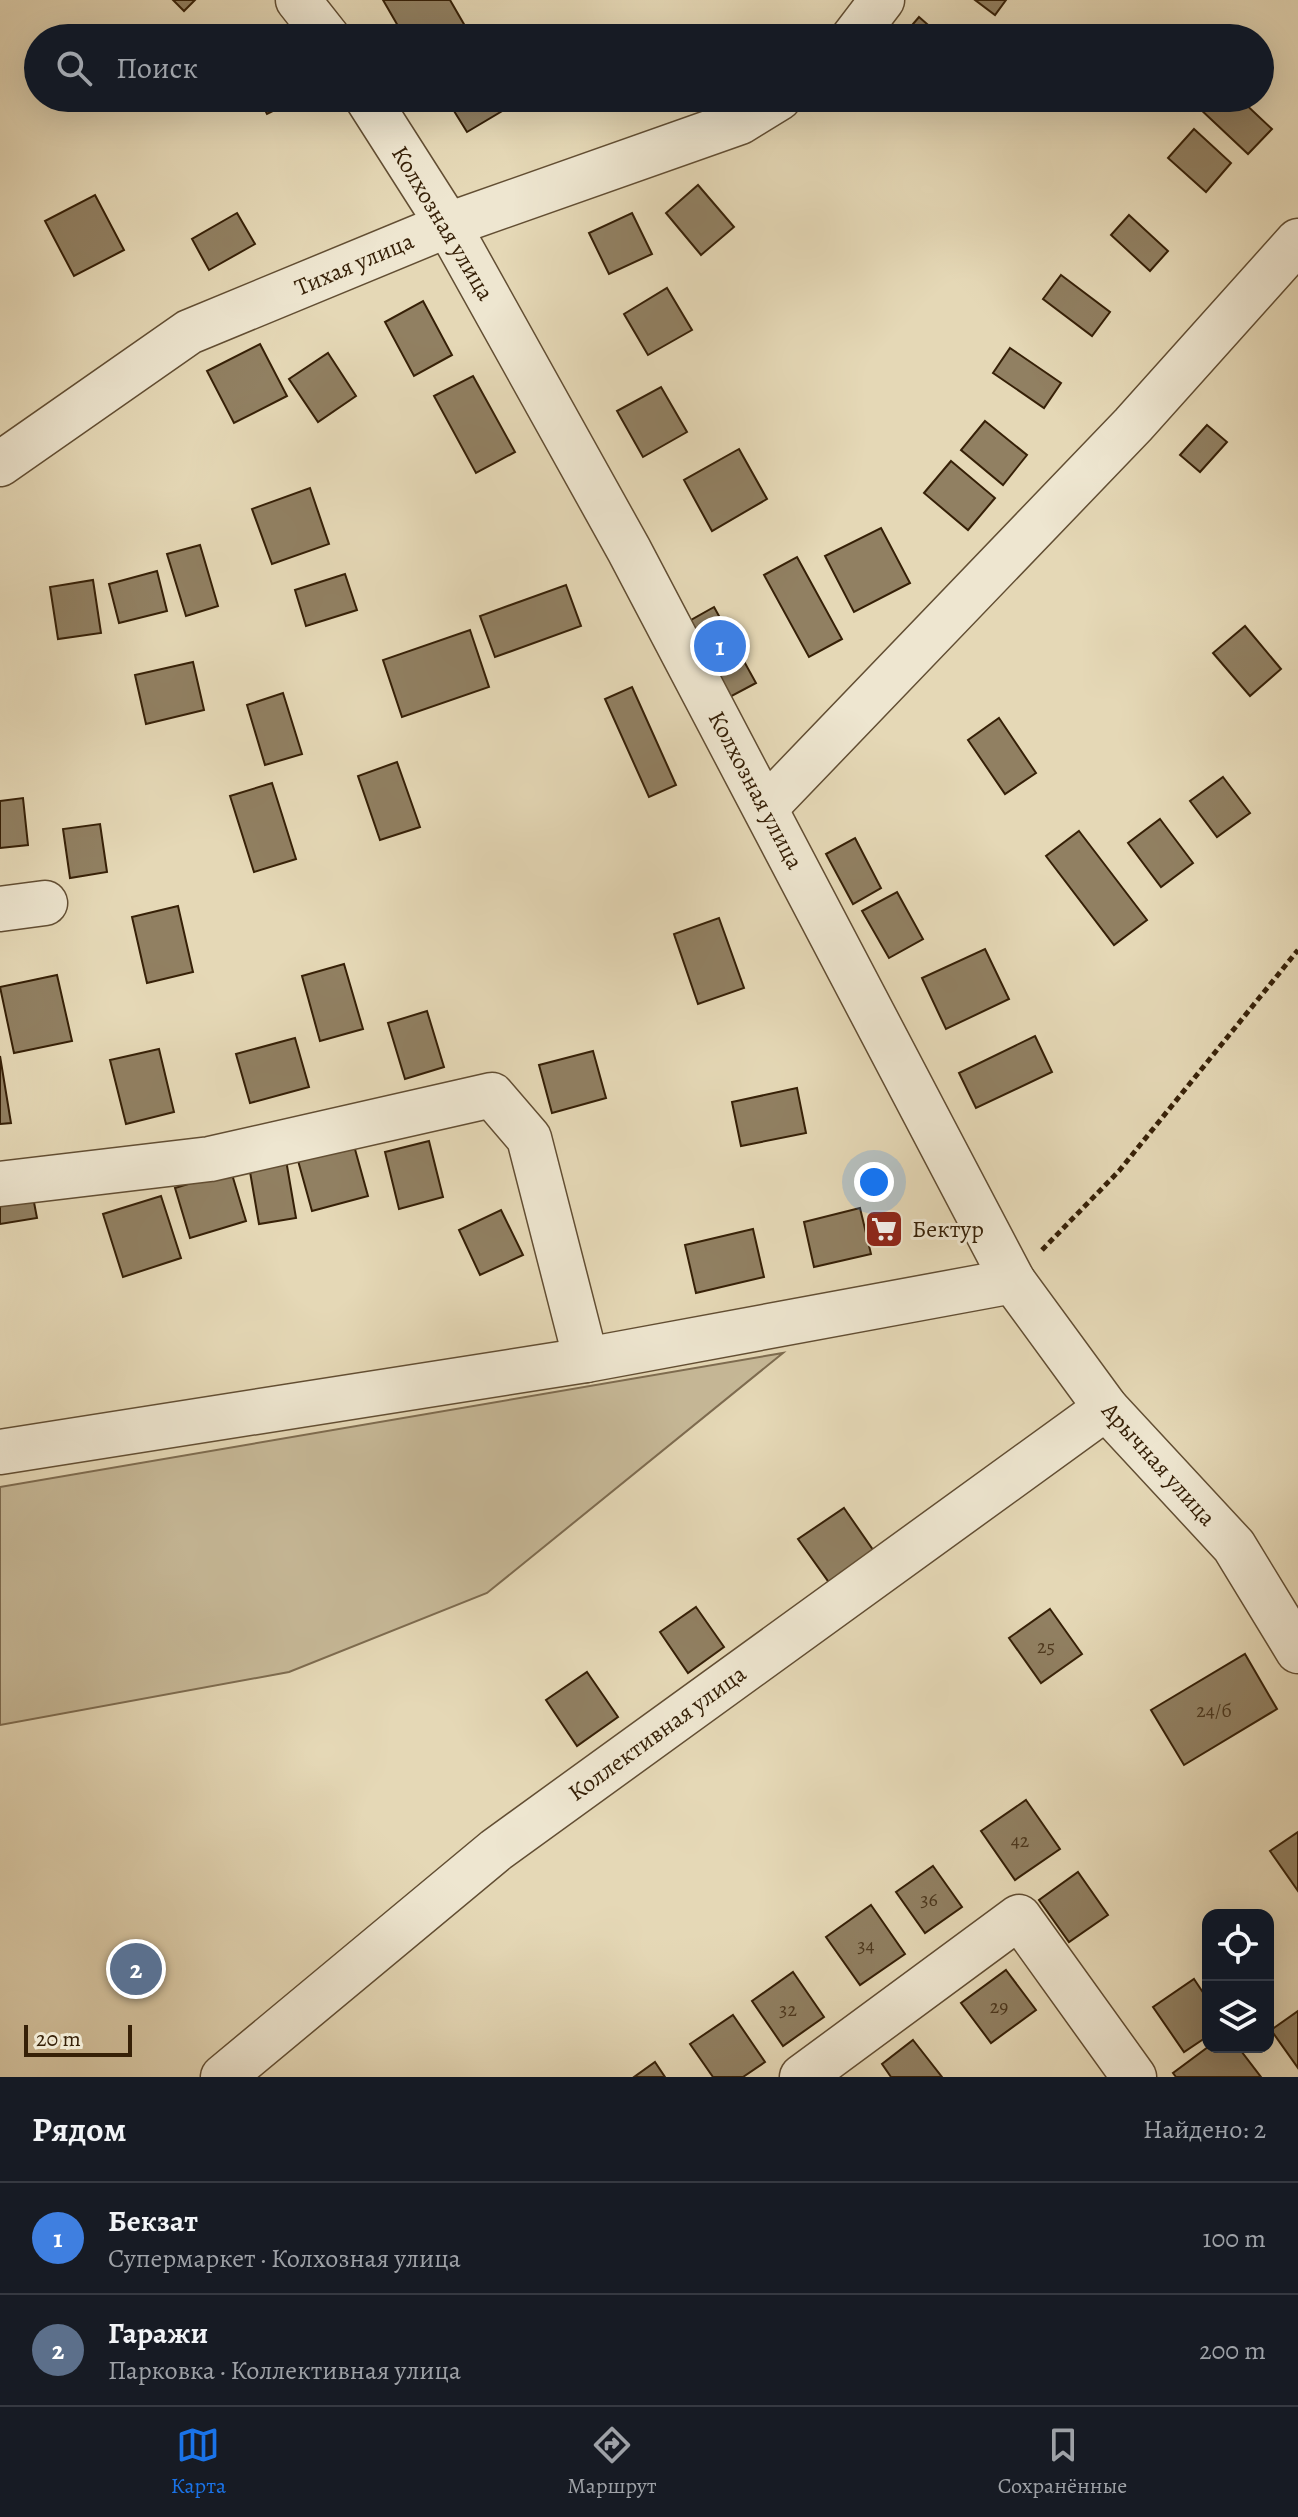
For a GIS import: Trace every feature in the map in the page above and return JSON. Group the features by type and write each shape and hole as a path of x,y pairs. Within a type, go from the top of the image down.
{"street":[{"path":"298,0 317,24"},
{"path":"864,24 882,0"},
{"name":"Колхозная улица","path":"376,112 448,225 629,550 1013,1281"},
{"name":"Тихая улица","path":"0,464 189,332 448,225 740,122 756,112"},
{"path":"766,807 1133,425 1298,241"},
{"path":"0,909 45,903"},
{"path":"0,1184 210,1159 492,1095 529,1138 586,1360"},
{"path":"0,1452 586,1360 1013,1281"},
{"name":"Арычная улица","path":"1013,1281 1106,1408 1234,1546 1298,1651"},
{"name":"Коллективная улица","path":"223,2077 496,1850 1106,1408"},
{"path":"802,2077 1019,1917 1134,2077"}],"path":[{"path":"1013,1281 1119,1171 1298,950"}],"shaded area":[{"path":"783,1353 487,1593 289,1672 0,1725 0,1487"}],"building":[{"path":"173,0 195,0 184,11"},
{"path":"383,0 450,0 464,24 397,24"},
{"path":"975,0 1006,0 995,15"},
{"path":"919,17 927,24 913,24"},
{"path":"455,112 501,112 467,132"},
{"path":"1203,112 1254,112 1272,129 1248,154"},
{"path":"1194,129 1231,163 1206,192 1168,158"},
{"path":"698,185 734,227 701,255 666,213"},
{"path":"95,195 124,250 74,276 45,221"},
{"path":"237,213 255,244 209,270 192,239"},
{"path":"632,213 652,254 609,274 589,233"},
{"path":"1129,215 1168,251 1150,271 1111,235"},
{"path":"1061,275 1110,312 1092,336 1043,299"},
{"path":"667,288 692,330 648,355 624,314"},
{"path":"423,301 452,355 414,376 385,322"},
{"path":"260,344 287,396 234,423 207,371"},
{"path":"1010,348 1061,383 1044,408 993,373"},
{"path":"328,353 356,396 318,422 289,379"},
{"path":"473,376 515,452 476,473 434,396"},
{"path":"661,387 687,432 643,457 617,411"},
{"path":"985,421 1027,455 1003,485 961,450"},
{"path":"1207,425 1227,442 1200,472 1180,455"},
{"path":"739,449 767,499 712,531 684,480"},
{"path":"951,461 995,498 968,530 924,493"},
{"path":"310,488 329,544 272,564 252,509"},
{"path":"881,528 910,583 854,612 825,556"},
{"path":"200,545 218,606 186,616 167,554"},
{"path":"797,557 842,639 809,657 764,575"},
{"path":"157,571 167,611 119,623 109,584"},
{"path":"345,574 357,610 306,626 295,590"},
{"path":"93,580 101,633 58,639 50,587"},
{"path":"566,585 581,626 495,657 480,616"},
{"path":"714,607 756,683 726,699 684,624"},
{"path":"1245,626 1281,669 1250,696 1213,653"},
{"path":"470,630 489,687 402,717 383,660"},
{"path":"193,662 204,710 146,724 135,675"},
{"path":"632,687 676,785 649,797 605,699"},
{"path":"283,693 302,754 265,765 247,705"},
{"path":"999,718 1036,773 1005,794 968,740"},
{"path":"397,762 420,827 380,840 358,776"},
{"path":"1223,777 1250,813 1217,837 1190,801"},
{"path":"272,783 296,859 254,872 230,796"},
{"path":"23,798 28,845 0,848 0,801"},
{"path":"1160,819 1193,863 1161,887 1128,843"},
{"path":"100,824 107,872 70,878 63,829"},
{"path":"1079,831 1147,920 1114,945 1046,856"},
{"path":"855,838 881,888 853,904 826,854"},
{"path":"897,892 923,939 889,958 862,911"},
{"path":"178,906 193,972 147,983 132,917"},
{"path":"719,918 744,988 698,1004 674,934"},
{"path":"985,949 1009,999 946,1029 922,978"},
{"path":"344,964 363,1029 320,1041 302,976"},
{"path":"57,975 72,1041 14,1053 0,987"},
{"path":"427,1011 444,1067 405,1079 388,1023"},
{"path":"1035,1036 1052,1072 976,1108 959,1073"},
{"path":"295,1038 309,1087 250,1103 236,1054"},
{"path":"159,1049 174,1112 126,1124 110,1060"},
{"path":"593,1051 606,1098 552,1113 539,1065"},
{"path":"0,1056 11,1123 0,1124"},
{"path":"797,1088 806,1133 741,1146 732,1102"},
{"path":"429,1141 443,1197 399,1209 385,1152"},
{"path":"353,1142 368,1196 312,1211 297,1157"},
{"path":"286,1160 296,1218 259,1224 249,1166"},
{"path":"231,1171 246,1221 190,1238 175,1188"},
{"path":"32,1192 37,1218 0,1224 0,1197"},
{"path":"161,1196 181,1258 123,1277 103,1214"},
{"path":"860,1208 871,1254 814,1267 804,1222"},
{"path":"501,1210 523,1255 480,1275 459,1230"},
{"path":"753,1229 764,1277 696,1293 685,1245"},
{"path":"844,1508 878,1557 833,1588 798,1539"},
{"path":"696,1607 724,1647 688,1673 660,1632"},
{"path":"1050,1609 1082,1654 1041,1683 1009,1638"},
{"path":"1245,1654 1277,1709 1184,1765 1151,1710"},
{"path":"587,1672 618,1717 577,1746 546,1700"},
{"path":"1026,1800 1060,1849 1015,1880 981,1831"},
{"path":"1298,1832 1298,1891 1270,1851"},
{"path":"933,1866 962,1907 925,1933 896,1892"},
{"path":"1078,1872 1108,1915 1069,1942 1039,1900"},
{"path":"871,1905 905,1954 860,1985 826,1937"},
{"path":"1006,1970 1036,2010 991,2043 961,2003"},
{"path":"793,1972 824,2017 783,2046 752,2001"},
{"path":"1194,1979 1202,1991 1202,2040 1184,2052 1153,2007"},
{"path":"1298,2011 1298,2068 1274,2034 1274,2028"},
{"path":"733,2015 765,2062 743,2077 713,2077 690,2044"},
{"path":"913,2040 942,2077 891,2077 882,2064"},
{"path":"1202,2051 1243,2053 1261,2077 1176,2077 1173,2073"},
{"path":"655,2062 665,2077 634,2077"}],"place":[{"name":"Бекзат","path":"720,646"},
{"name":"Бектур","path":"884,1229"},
{"name":"Гаражи","path":"136,1969"}]}
